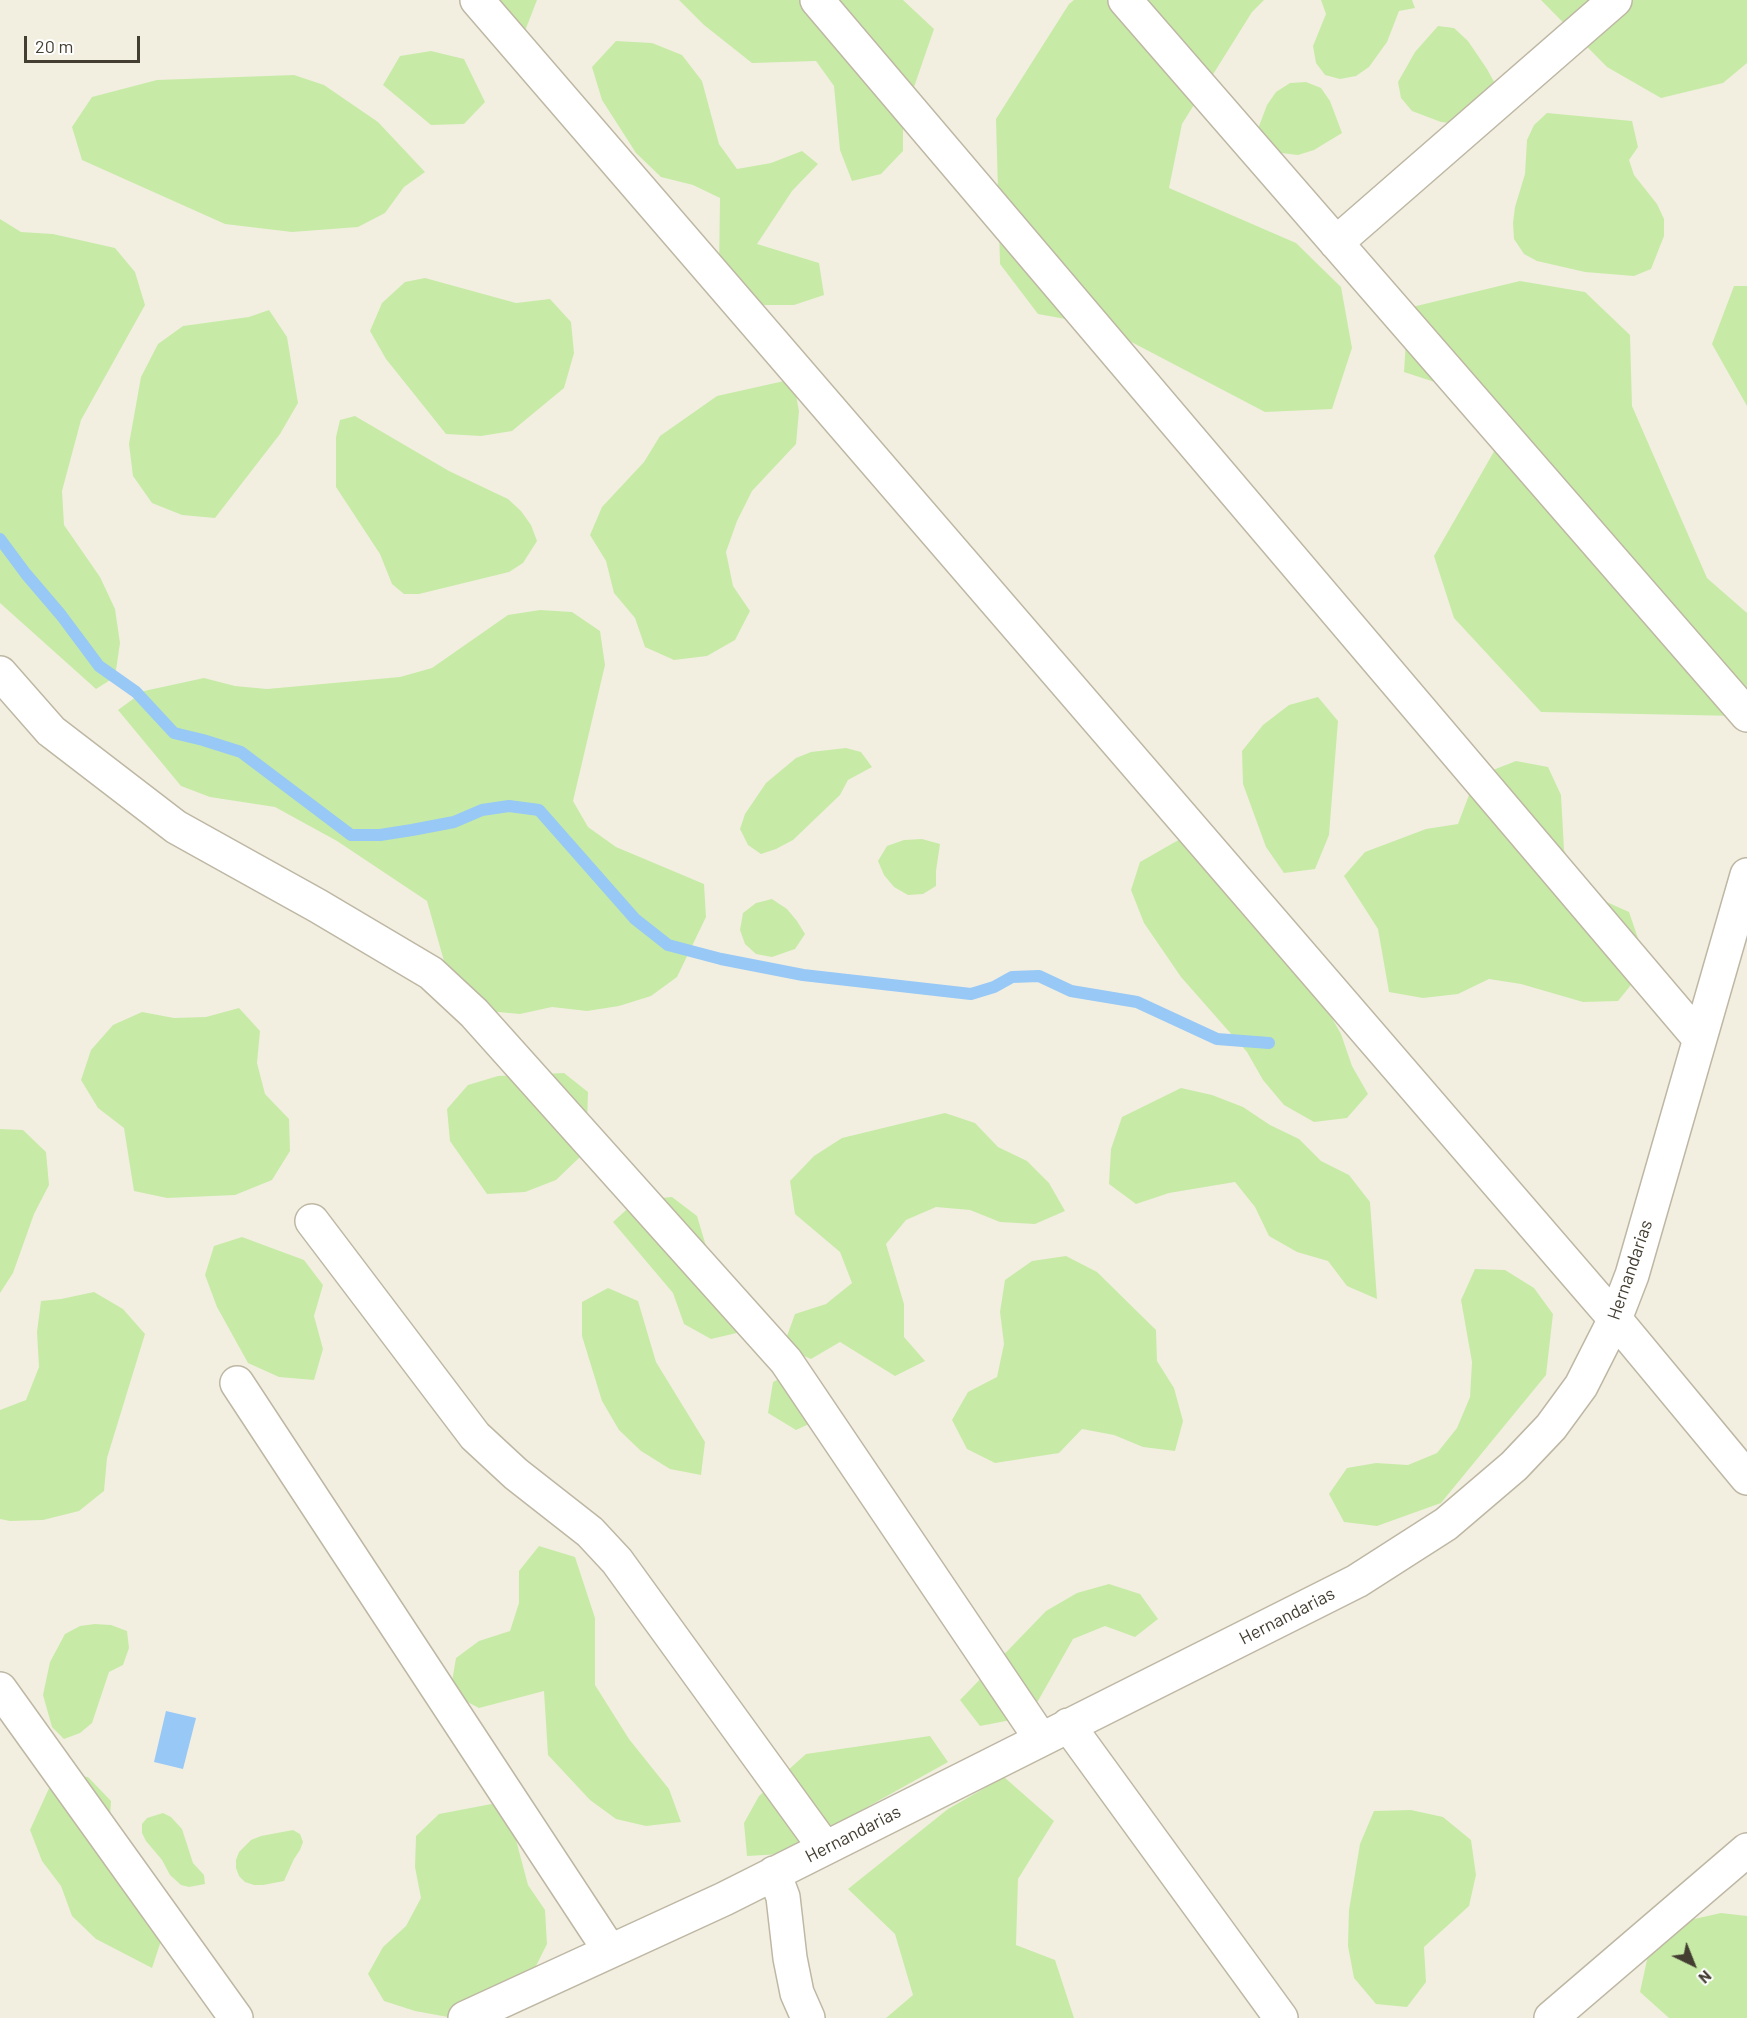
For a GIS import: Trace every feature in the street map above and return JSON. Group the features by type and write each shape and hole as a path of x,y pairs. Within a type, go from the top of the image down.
{"street":[{"path":"477,0 1615,1319 1747,1478"},
{"path":"818,0 1699,1038"},
{"path":"1125,0 1747,715"},
{"path":"1336,243 1615,0"},
{"path":"0,673 51,731 176,827 318,906 431,973 474,1013 786,1361 1055,1732 1281,2018"},
{"name":"Hernandarias","path":"465,2018 724,1899 1357,1581 1446,1524 1514,1466 1551,1427 1581,1386 1615,1319 1632,1275 1747,875"},
{"path":"312,1221 475,1436 516,1474 591,1532 617,1561 825,1848"},
{"path":"237,1383 610,1951"},
{"path":"0,1689 236,2018"},
{"path":"1551,2018 1747,1851"},
{"path":"774,1873 783,1897 790,1958 797,1993 808,2018"}],"green space":[{"path":"487,0 537,0 525,31"},
{"path":"679,0 903,0 934,29 903,119 903,151 881,174 852,181 840,150 834,86 816,61 752,63 704,25"},
{"path":"1074,0 1264,0 1252,12 1182,124 1169,188 1296,243 1341,287 1352,348 1332,409 1265,412 1099,325 1038,314 1000,264 996,119 1069,4"},
{"path":"1321,0 1412,0 1415,8 1399,11 1387,42 1369,67 1356,76 1340,79 1325,75 1316,63 1313,46 1326,14"},
{"path":"1541,0 1747,0 1747,63 1723,83 1661,98 1607,67"},
{"path":"1438,26 1454,28 1468,41 1487,69 1509,109 1458,124 1441,122 1412,111 1401,98 1398,82 1415,52"},
{"path":"616,41 652,43 682,55 702,81 719,144 737,169 771,163 802,151 818,164 792,191 757,244 819,263 824,295 794,305 762,305 719,268 720,198 693,185 661,177 636,153 602,100 592,67"},
{"path":"431,51 464,59 485,102 464,124 431,125 383,85 400,56"},
{"path":"294,75 324,85 378,122 425,172 404,187 385,213 358,227 292,232 225,224 82,160 72,127 92,97 157,80"},
{"path":"1306,82 1321,88 1330,101 1342,133 1314,150 1298,155 1281,153 1265,146 1256,134 1267,105 1276,92 1290,83"},
{"path":"1547,113 1632,121 1638,147 1629,160 1634,175 1657,204 1664,219 1664,236 1651,269 1634,276 1585,272 1537,261 1524,254 1514,239 1515,207 1525,174 1527,140 1534,125"},
{"path":"0,219 21,232 53,234 115,248 135,272 145,305 81,420 62,491 64,525 100,577 115,609 120,643 115,677 96,689 0,603"},
{"path":"425,278 516,303 550,299 571,322 574,353 564,388 512,431 481,436 446,434 386,359 370,331 382,303 405,282"},
{"path":"1520,281 1585,292 1630,335 1632,406 1707,578 1747,613 1747,707 1737,716 1541,712 1454,618 1434,556 1496,448 1465,392 1404,372 1408,308"},
{"path":"1734,286 1747,286 1747,406 1712,344"},
{"path":"269,310 287,337 298,403 280,434 215,518 182,515 152,503 133,476 129,444 141,377 158,344 183,326 249,317"},
{"path":"793,379 799,411 796,444 752,491 737,521 726,552 733,586 750,611 735,640 707,656 674,660 645,647 635,618 614,593 606,561 590,535 602,507 644,462 660,436 717,396"},
{"path":"355,416 449,471 508,499 531,525 537,541 523,563 509,572 419,594 404,594 392,584 380,554 336,487 336,437 340,420"},
{"path":"540,610 572,612 600,631 605,665 573,801 588,827 616,847 704,884 706,917 677,977 651,996 619,1006 587,1011 552,1007 520,1014 487,1011 444,961 427,901 337,841 275,807 210,797 181,786 118,710 144,691 204,678 235,686 267,689 400,677 432,668 508,615"},
{"path":"1318,697 1338,721 1329,835 1315,869 1284,873 1266,847 1243,784 1242,751 1263,725 1289,705"},
{"path":"846,748 861,752 872,767 848,780 840,795 793,840 761,854 748,845 740,829 745,814 766,783 796,758 811,752"},
{"path":"1516,761 1548,767 1561,795 1564,850 1578,879 1600,899 1629,912 1640,944 1639,975 1618,1001 1583,1002 1521,984 1489,979 1458,994 1423,998 1389,992 1378,929 1344,876 1365,852 1426,829 1458,824 1469,795 1488,772"},
{"path":"1189,834 1261,894 1341,1034 1352,1066 1368,1094 1347,1118 1314,1122 1284,1105 1263,1080 1247,1052 1181,977 1144,923 1131,890 1140,862"},
{"path":"922,839 940,844 936,886 923,894 908,895 894,887 884,875 878,861 887,846 904,840"},
{"path":"772,899 787,909 805,934 795,949 772,957 756,954 745,944 740,930 743,913 756,903"},
{"path":"239,1008 260,1031 257,1063 265,1094 289,1119 290,1151 272,1180 235,1195 167,1198 134,1191 124,1128 98,1108 81,1080 91,1050 113,1025 142,1012 174,1018 206,1017"},
{"path":"564,1073 588,1092 587,1126 579,1158 556,1180 525,1192 487,1194 450,1141 447,1109 468,1085 498,1076"},
{"path":"1181,1088 1212,1095 1243,1107 1270,1125 1299,1139 1321,1161 1349,1175 1370,1202 1377,1299 1347,1286 1328,1261 1297,1252 1269,1236 1255,1207 1235,1182 1169,1193 1136,1204 1109,1184 1111,1149 1122,1117"},
{"path":"945,1113 975,1123 998,1147 1027,1161 1049,1183 1065,1211 1035,1224 1000,1222 970,1210 936,1207 906,1220 886,1244 904,1304 904,1337 925,1361 895,1376 840,1342 811,1359 783,1347 795,1314 826,1304 852,1283 840,1252 795,1214 790,1181 814,1156 842,1138"},
{"path":"0,1129 23,1130 46,1152 49,1185 34,1214 13,1273 0,1293"},
{"path":"672,1197 697,1216 706,1246 723,1275 741,1332 711,1339 684,1324 673,1293 613,1222 637,1200"},
{"path":"242,1237 304,1260 323,1285 314,1316 323,1349 314,1380 279,1377 248,1363 217,1307 205,1275 214,1246"},
{"path":"1066,1256 1097,1272 1156,1330 1157,1361 1174,1388 1183,1421 1175,1451 1143,1447 1114,1435 1082,1429 1059,1453 995,1463 967,1449 952,1420 968,1392 997,1377 1004,1344 1000,1312 1005,1280 1032,1261"},
{"path":"1475,1269 1505,1270 1534,1288 1553,1314 1546,1375 1441,1503 1377,1526 1344,1522 1329,1494 1347,1468 1376,1463 1408,1465 1437,1453 1457,1428 1470,1397 1472,1362 1461,1300"},
{"path":"608,1288 638,1301 656,1362 705,1442 701,1475 670,1469 641,1451 619,1430 602,1401 582,1336 582,1302"},
{"path":"94,1292 123,1309 145,1334 107,1458 104,1491 79,1511 43,1520 0,1519 0,1410 26,1400 39,1367 37,1332 41,1301"},
{"path":"801,1368 809,1424 796,1430 768,1413 773,1382"},
{"path":"539,1546 575,1557 595,1618 595,1685 629,1739 669,1789 681,1822 646,1826 616,1819 590,1800 548,1755 544,1691 479,1708 450,1693 456,1658 479,1641 510,1631 519,1603 519,1571"},
{"path":"1109,1584 1140,1594 1158,1619 1135,1637 1105,1626 1073,1639 1038,1701 1011,1720 980,1726 960,1700 1046,1611 1077,1593"},
{"path":"111,1625 127,1631 129,1648 123,1665 109,1672 92,1723 80,1733 64,1739 52,1727 43,1695 50,1662 65,1634 80,1626"},
{"path":"930,1736 948,1762 783,1854 747,1856 744,1823 759,1796 806,1754"},
{"path":"56,1773 88,1777 111,1801 109,1834 163,1935 152,1968 96,1939 72,1916 61,1886 42,1861 30,1830"},
{"path":"1004,1777 1054,1821 1018,1879 1016,1945 1055,1960 1074,2018 886,2018 913,1995 895,1934 848,1889 948,1809"},
{"path":"502,1802 511,1821 528,1885 545,1910 547,1944 533,1972 483,2015 448,2017 415,2011 384,2001 368,1974 383,1947 406,1926 421,1898 415,1867 416,1836 439,1814"},
{"path":"1411,1810 1443,1817 1471,1840 1476,1875 1469,1906 1424,1947 1426,1982 1407,2007 1376,2004 1354,1978 1348,1946 1349,1910 1360,1844 1374,1811"},
{"path":"163,1813 171,1817 182,1829 193,1863 204,1875 205,1884 189,1887 181,1885 170,1875 162,1860 146,1841 142,1833 142,1824 147,1818"},
{"path":"293,1830 300,1834 303,1842 284,1881 254,1885 245,1882 239,1876 236,1860 239,1852 251,1840"},
{"path":"1721,1913 1747,1916 1747,2018 1669,2018 1640,1992 1654,1928"}],"water":[{"path":"166,1711 196,1718 183,1769 154,1762"}],"waterway":[{"path":"0,539 99,666 136,692 174,733 241,752 351,835 380,835 412,830 454,822 482,810 509,806 539,810 635,919 668,945 721,959 803,975 971,994 994,987 1012,977 1039,976 1071,991 1137,1002 1217,1039 1269,1043"}]}
